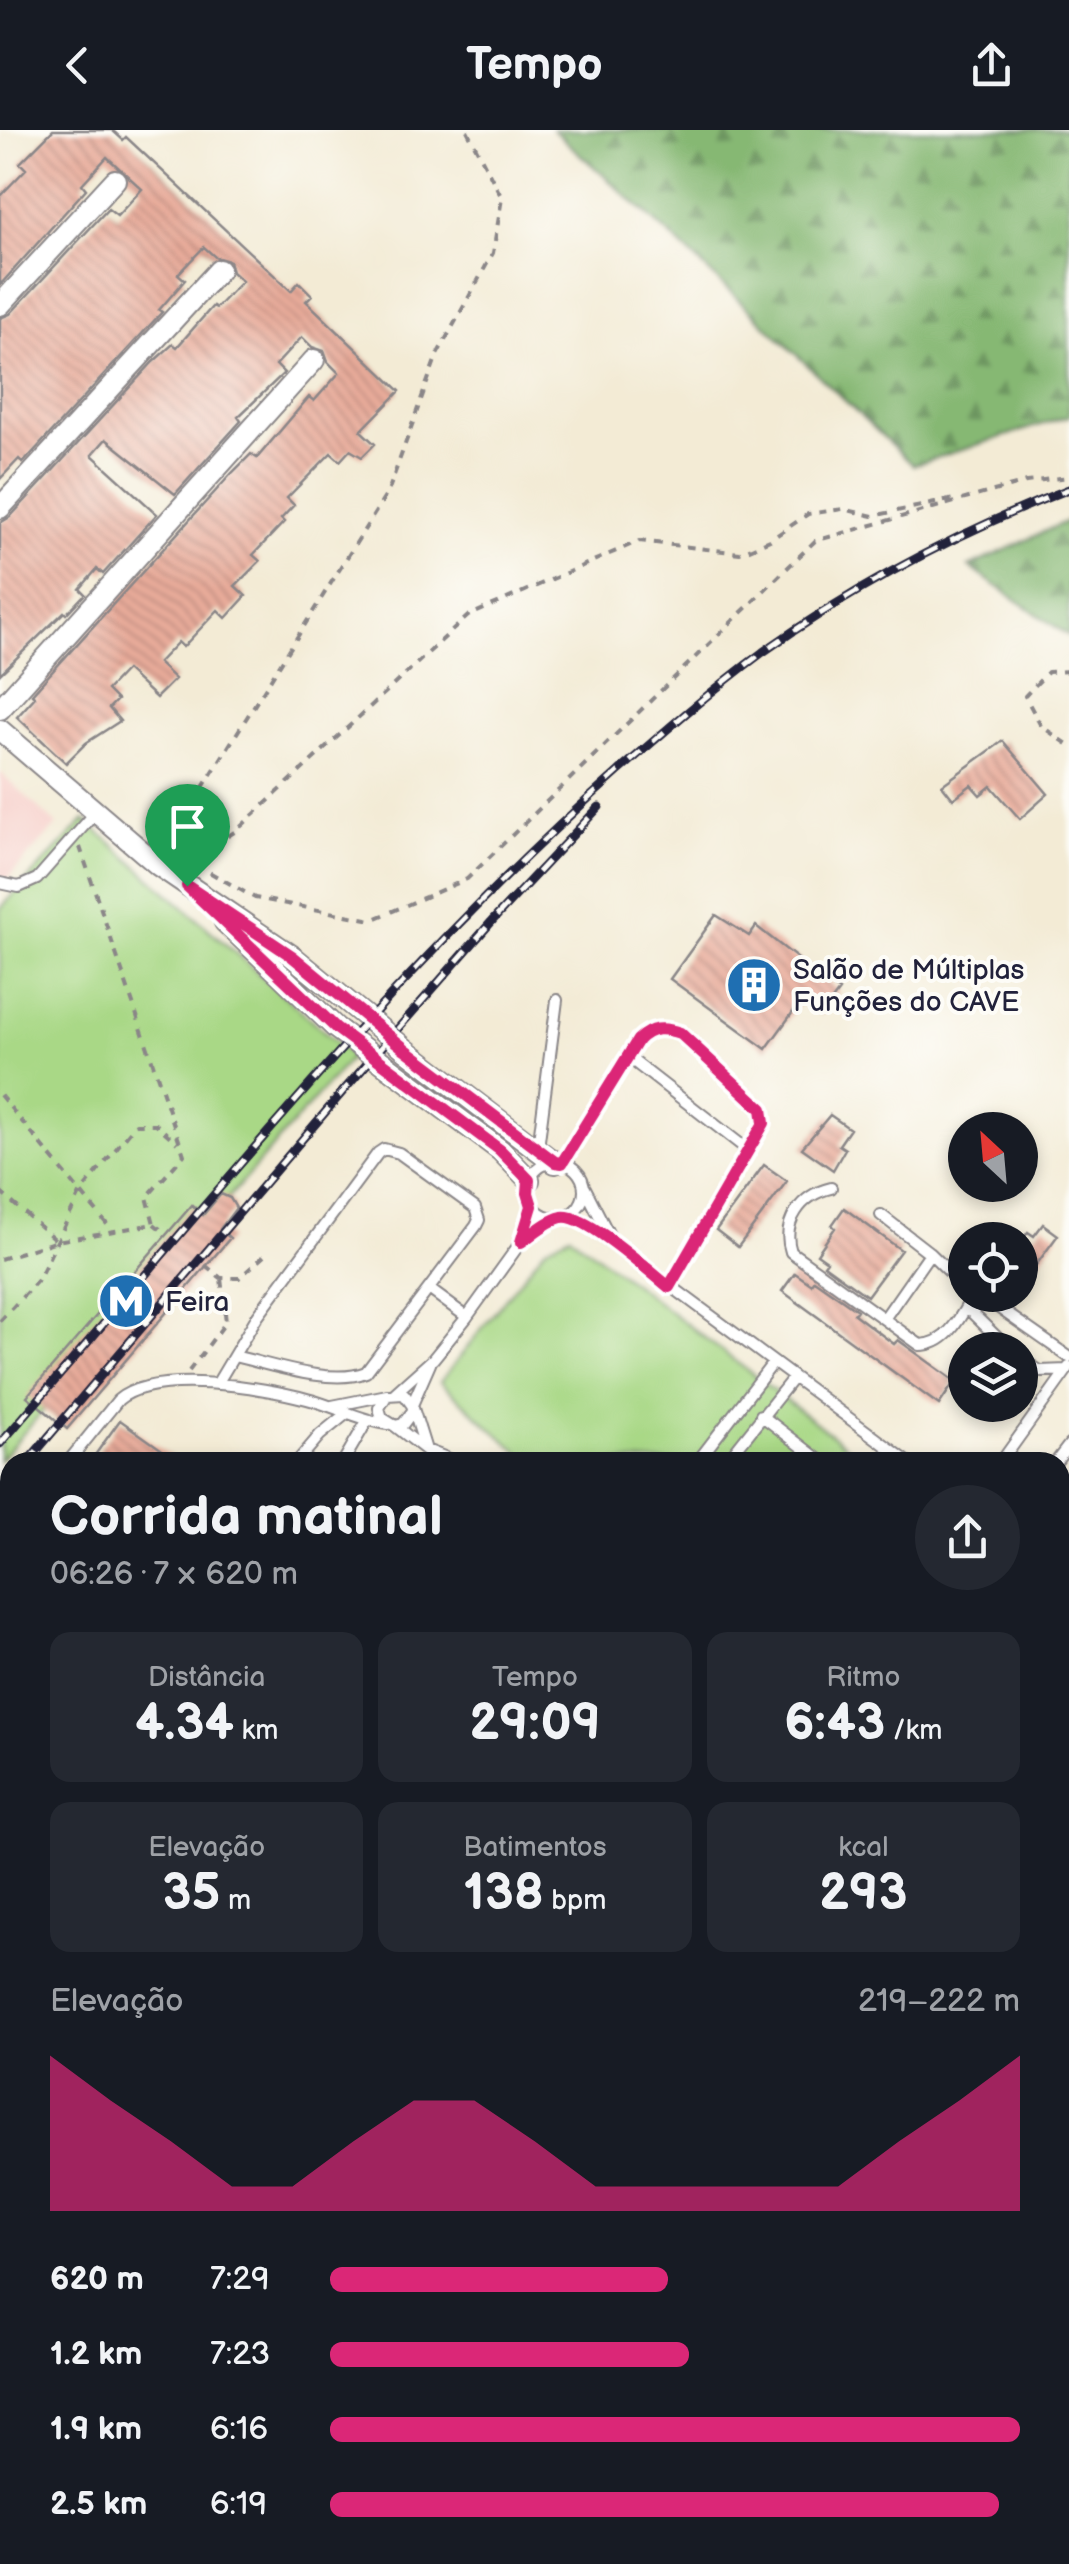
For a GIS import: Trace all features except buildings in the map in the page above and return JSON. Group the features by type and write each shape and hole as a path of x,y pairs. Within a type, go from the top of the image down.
{"street":[{"path":"0,305 115,180"},
{"path":"0,508 219,270"},
{"path":"0,709 314,360"},
{"path":"0,730 187,886 336,1028 500,1150 529,1180"},
{"path":"187,886 292,956 405,1049 552,1158"}],"lane":[{"path":"0,883 19,887 37,879 96,813"},
{"path":"552,1158 557,1000"},
{"path":"669,1287 764,1123 762,1109 680,1033 666,1028 646,1032 552,1158 529,1180 532,1206 541,1214 586,1223 669,1287 894,1452"},
{"path":"628,1057 749,1151"},
{"path":"216,1384 258,1314 371,1159 384,1150 398,1153 476,1208 476,1226 372,1367 361,1375 330,1377 234,1356"},
{"path":"552,1158 576,1171 614,1245"},
{"path":"521,1242 577,1208 583,1186"},
{"path":"831,1188 814,1192 787,1224 791,1252 920,1346 946,1336 963,1312"},
{"path":"431,1452 391,1425 379,1408 433,1359 467,1317 521,1242 532,1206"},
{"path":"881,1215 948,1270"},
{"path":"884,1319 930,1253"},
{"path":"430,1289 467,1317"},
{"path":"971,1312 992,1332"},
{"path":"1005,1312 1069,1357"},
{"path":"77,1452 128,1392 148,1385 216,1384 304,1398 367,1421 403,1424 433,1359"},
{"path":"706,1452 773,1363"},
{"path":"1038,1370 1068,1369"},
{"path":"1007,1452 1068,1369"},
{"path":"734,1452 793,1378"},
{"path":"331,1406 404,1394 426,1450"},
{"path":"306,1452 347,1413"},
{"path":"762,1415 809,1452"},
{"path":"349,1452 367,1421"},
{"path":"709,1448 714,1452"}],"path":[{"path":"467,130 502,198 493,253 437,354 388,492 180,824 188,860 256,898 372,920 467,879 815,541 1026,482 1069,477"},
{"path":"188,860 236,831 468,616 639,541 740,553 770,540 808,514 842,509 873,516 993,491"},
{"path":"1069,671 1048,672 1025,696 1041,726 1069,745"},
{"path":"76,835 184,1155 147,1198 154,1224 164,1232"},
{"path":"0,1094 111,1229"},
{"path":"0,1322 38,1280 80,1192 136,1124 156,1124 181,1146"},
{"path":"0,1192 56,1241"},
{"path":"0,1258 56,1241 154,1224"},
{"path":"205,1265 221,1278 238,1278 264,1255"},
{"path":"178,1384 226,1322 221,1278"}],"shaded area":[{"path":"0,772 57,825 0,887"}],"green space":[{"path":"553,130 1069,130 1069,416 913,465"},
{"path":"1069,520 1069,636 969,567"},
{"path":"85,820 352,1056 7,1452 0,1452 0,909"},
{"path":"570,1235 854,1452 518,1452 440,1382 546,1247"}],"railway":[{"path":"0,1444 375,1013 534,849 618,772 689,710 799,627 950,541 1069,489"},
{"path":"36,1452 345,1089 493,920 599,807"}],"place":[{"name":"Salão de Múltiplas Funções do CAVE","path":"754,985"},
{"name":"Feira","path":"126,1301"}],"route":[{"path":"187,886 292,956 405,1049 555,1162 562,1163 638,1040 655,1029 680,1033 762,1109 764,1123 669,1287 586,1223 568,1216 556,1218 521,1242 532,1206 529,1180 500,1150 336,1028 187,886"}]}
